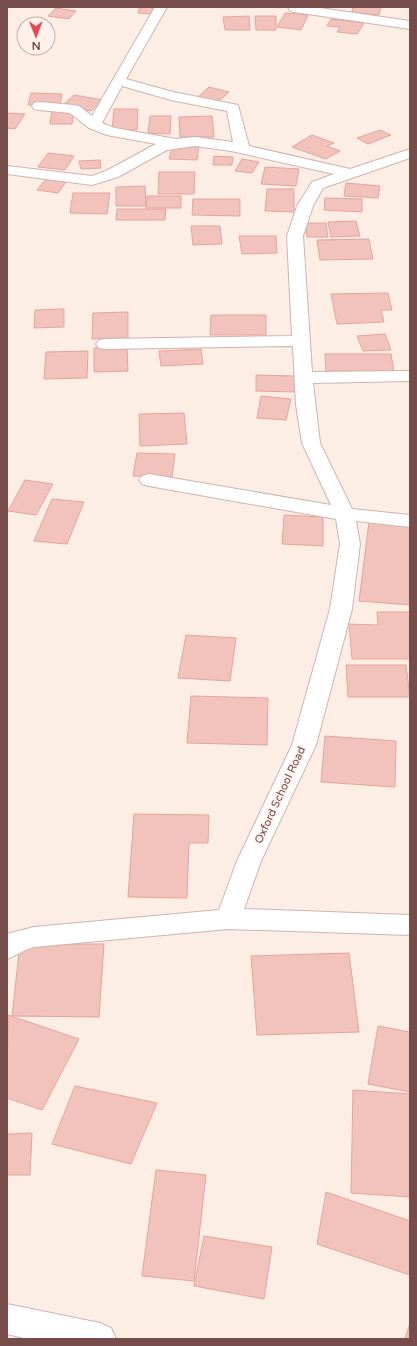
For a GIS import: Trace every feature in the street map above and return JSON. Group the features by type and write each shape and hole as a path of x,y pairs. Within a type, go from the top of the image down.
{"street":[{"path":"94,125 118,80 161,7"},
{"path":"294,8 410,25"},
{"path":"118,80 171,96 233,108 242,149"},
{"path":"39,106 55,106 74,110 82,114 94,125 112,132 174,143 224,145 349,173"},
{"path":"7,170 92,181 105,178 158,147 174,143"},
{"name":"Oxford School Road","path":"228,919 249,861 304,745 341,609 350,544 344,514 311,443 305,405 300,341 295,236 304,206 317,185 410,153"},
{"path":"105,344 300,341"},
{"path":"303,378 410,376"},
{"path":"149,480 344,514 410,521"},
{"path":"7,948 15,942 34,937 228,919 410,926"},
{"path":"7,1319 100,1339"}],"building":[{"path":"140,7 154,7 151,14 138,13"},
{"path":"353,7 381,7 379,15 352,13"},
{"path":"56,8 76,11 69,19 48,16"},
{"path":"285,13 308,15 301,30 277,27"},
{"path":"249,16 250,30 225,30 223,17"},
{"path":"255,16 276,16 276,30 256,30"},
{"path":"331,19 364,23 357,34 337,32 340,27 327,26"},
{"path":"209,87 229,92 218,102 197,98"},
{"path":"31,93 62,94 60,105 28,105"},
{"path":"74,95 103,100 91,111 62,106"},
{"path":"114,109 138,109 137,130 112,130"},
{"path":"52,110 74,110 72,124 50,124"},
{"path":"7,113 25,114 15,129 7,128"},
{"path":"150,116 171,116 170,134 148,133"},
{"path":"212,116 214,137 180,137 179,117"},
{"path":"380,130 391,135 368,144 357,138"},
{"path":"312,135 334,143 327,146 340,151 326,159 292,147"},
{"path":"173,144 199,145 197,160 169,159"},
{"path":"48,153 74,156 65,170 38,167"},
{"path":"214,156 233,157 232,165 213,165"},
{"path":"242,159 259,162 252,173 235,171"},
{"path":"100,160 101,168 81,169 79,161"},
{"path":"265,167 299,169 296,186 261,184"},
{"path":"159,172 195,172 194,194 158,194"},
{"path":"46,179 66,182 58,193 37,190"},
{"path":"346,183 380,186 378,198 344,196"},
{"path":"145,186 146,206 116,206 116,187"},
{"path":"267,189 294,189 294,212 265,211"},
{"path":"73,193 110,193 107,214 70,213"},
{"path":"147,196 181,196 181,208 146,208"},
{"path":"325,198 362,199 362,212 324,210"},
{"path":"193,199 240,199 240,216 192,215"},
{"path":"117,209 166,209 165,220 116,220"},
{"path":"356,221 360,236 331,237 328,222"},
{"path":"305,223 326,223 328,237 307,237"},
{"path":"191,226 220,226 222,244 193,245"},
{"path":"239,236 276,236 277,253 242,254"},
{"path":"369,239 373,259 320,260 317,240"},
{"path":"388,293 392,310 381,310 384,322 337,324 331,294"},
{"path":"64,309 64,327 34,328 35,310"},
{"path":"128,312 128,338 92,339 93,313"},
{"path":"211,315 266,315 266,335 210,335"},
{"path":"385,334 391,350 363,351 357,336"},
{"path":"127,347 128,371 94,372 94,348"},
{"path":"201,349 203,364 161,366 159,351"},
{"path":"88,351 87,378 44,379 46,352"},
{"path":"325,354 391,354 394,372 326,371"},
{"path":"256,375 296,376 297,392 256,391"},
{"path":"261,396 291,399 286,420 257,418"},
{"path":"184,413 187,444 140,446 139,414"},
{"path":"137,453 175,454 172,477 133,476"},
{"path":"25,480 53,484 36,515 8,511"},
{"path":"52,499 84,502 67,544 34,541"},
{"path":"284,515 323,517 323,546 282,544"},
{"path":"369,522 410,526 410,605 359,601"},
{"path":"377,612 410,612 410,659 352,659 349,624 378,625"},
{"path":"186,635 236,638 230,681 178,678"},
{"path":"346,665 406,665 410,697 348,697"},
{"path":"191,696 268,698 267,745 187,743"},
{"path":"325,736 396,741 395,787 321,782"},
{"path":"134,814 209,815 208,843 189,843 187,898 128,897"},
{"path":"20,944 104,944 99,1017 12,1016"},
{"path":"349,953 359,1032 257,1035 251,956"},
{"path":"8,1015 79,1039 42,1110 7,1098"},
{"path":"378,1026 410,1032 410,1092 368,1084"},
{"path":"75,1086 157,1103 131,1164 52,1144"},
{"path":"353,1090 410,1094 410,1197 351,1193"},
{"path":"32,1133 30,1175 7,1175 7,1134"},
{"path":"156,1170 206,1175 194,1281 142,1276"},
{"path":"326,1192 410,1221 410,1275 317,1244"},
{"path":"204,1236 272,1247 264,1299 194,1286"},
{"path":"410,1323 410,1339 405,1339"}]}
